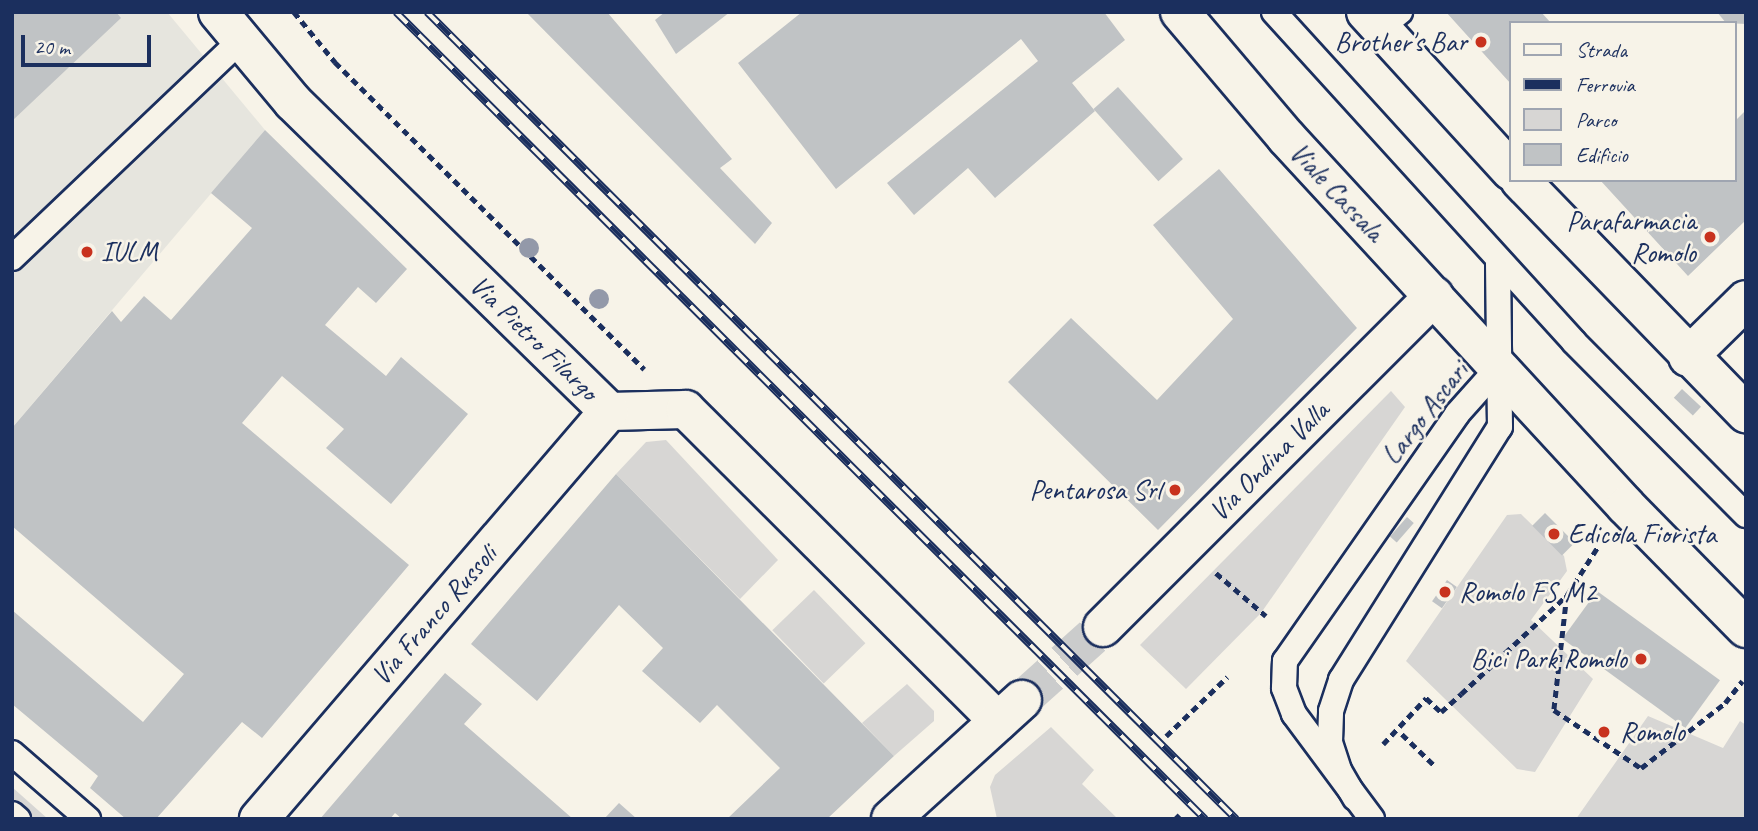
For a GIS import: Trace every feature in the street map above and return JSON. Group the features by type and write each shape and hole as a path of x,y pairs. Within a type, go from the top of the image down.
{"street":[{"name":"Viale Cassala","path":"1180,12 1286,137 1746,628"},
{"path":"1382,18 1510,170"},
{"name":"Via Pietro Filargo","path":"230,26 293,102 609,411 685,409"},
{"path":"1522,182 1688,357 1744,409"},
{"name":"Via Ondina Valla","path":"1103,626 1434,296"},
{"path":"1688,357 1746,300"},
{"path":"685,409 1010,710 891,819"},
{"name":"Via Franco Russoli","path":"259,819 609,411"}],"lane":[{"path":"1274,12 1498,259 1746,515"},
{"path":"12,258 230,26"},
{"path":"1498,259 1499,367"},
{"name":"Largo Ascari","path":"1355,798 1339,770 1330,742 1336,695 1357,650 1497,437 1499,367"},
{"name":"Largo Ascari","path":"1372,819 1288,701 1282,674 1285,660 1457,414 1499,367"},
{"path":"12,753 88,819"},
{"path":"12,814 18,819"}],"path":[{"path":"295,12 335,62 685,409"},
{"path":"1382,744 1426,698 1441,712 1567,594 1597,548"},
{"path":"1212,569 1266,616"},
{"path":"1567,594 1553,710 1641,768 1725,703 1742,681"},
{"path":"1166,736 1227,677"},
{"path":"1402,734 1435,766"}],"shaded area":[{"name":"IULM","path":"12,12 167,12 265,130 12,428"}],"green space":[{"path":"1391,391 1405,407 1261,613 1186,689 1140,645"},
{"path":"666,440 778,560 740,599 616,474 646,442"},
{"path":"1521,514 1564,556 1567,571 1531,620 1593,679 1535,772 1517,769 1406,661 1507,515"},
{"path":"814,590 865,643 824,684 772,630"},
{"path":"907,684 934,711 934,721 894,756 862,723"},
{"path":"1648,716 1723,748 1740,721 1746,725 1746,819 1576,819"},
{"path":"1051,727 1094,770 1082,784 1118,819 997,819 990,787 995,775"},
{"path":"12,787 48,819 12,819"}],"building":[{"path":"12,12 116,12 121,18 12,121"},
{"path":"526,12 607,12 732,159 720,168 772,223 755,244"},
{"path":"665,12 730,12 676,54 655,20"},
{"path":"802,12 1104,12 1125,40 1072,83 1095,111 995,198 968,168 914,215 887,183 1038,61 1021,39 836,189 738,63"},
{"path":"1446,12 1541,12 1549,21 1510,21 1510,83"},
{"path":"1717,12 1746,12 1746,24 1724,21"},
{"path":"1118,87 1183,159 1158,181 1093,109"},
{"path":"1746,110 1746,220 1688,276 1602,182 1737,182 1737,119"},
{"path":"265,130 407,269 376,303 358,287 325,325 386,376 401,357 468,414 391,504 326,448 344,429 282,376 242,423 409,565 262,738 242,722 156,819 126,819 90,788 98,776 12,704 12,610 143,722 184,674 12,526 12,428 112,311 121,322 144,296 171,320 252,228 211,193"},
{"path":"1219,169 1357,328 1158,530 1008,382 1071,318 1157,400 1233,319 1153,225"},
{"path":"1682,389 1701,407 1693,416 1674,398"},
{"path":"616,474 894,756 827,819 727,819 780,768 717,705 700,723 642,671 663,648 619,605 537,701 471,644"},
{"name":"Edicola Fiorista","path":"1545,513 1575,543 1562,555 1532,526"},
{"path":"1407,517 1414,523 1397,543 1390,537"},
{"path":"1447,580 1457,587 1442,608 1432,601"},
{"name":"Bici Park Romolo","path":"1597,591 1720,680 1685,728 1562,639"},
{"path":"445,673 482,704 464,724 573,819 402,819 395,813 390,819 320,819"},
{"path":"619,803 637,819 604,819"}],"tunnel":[{"path":"1022,700 1103,627"}],"railway":[{"path":"396,12 1205,819"},
{"path":"427,12 1236,819"}],"place":[{"name":"Brother's Bar","path":"1481,42"},
{"name":"Parafarmacia Romolo","path":"1710,237"},
{"name":"IULM","path":"87,252"},
{"name":"Pentarosa Srl","path":"1175,490"},
{"name":"Edicola Fiorista","path":"1554,534"},
{"name":"Romolo FS M2","path":"1445,592"},
{"name":"Bici Park Romolo","path":"1641,659"},
{"name":"Romolo","path":"1604,732"}]}
